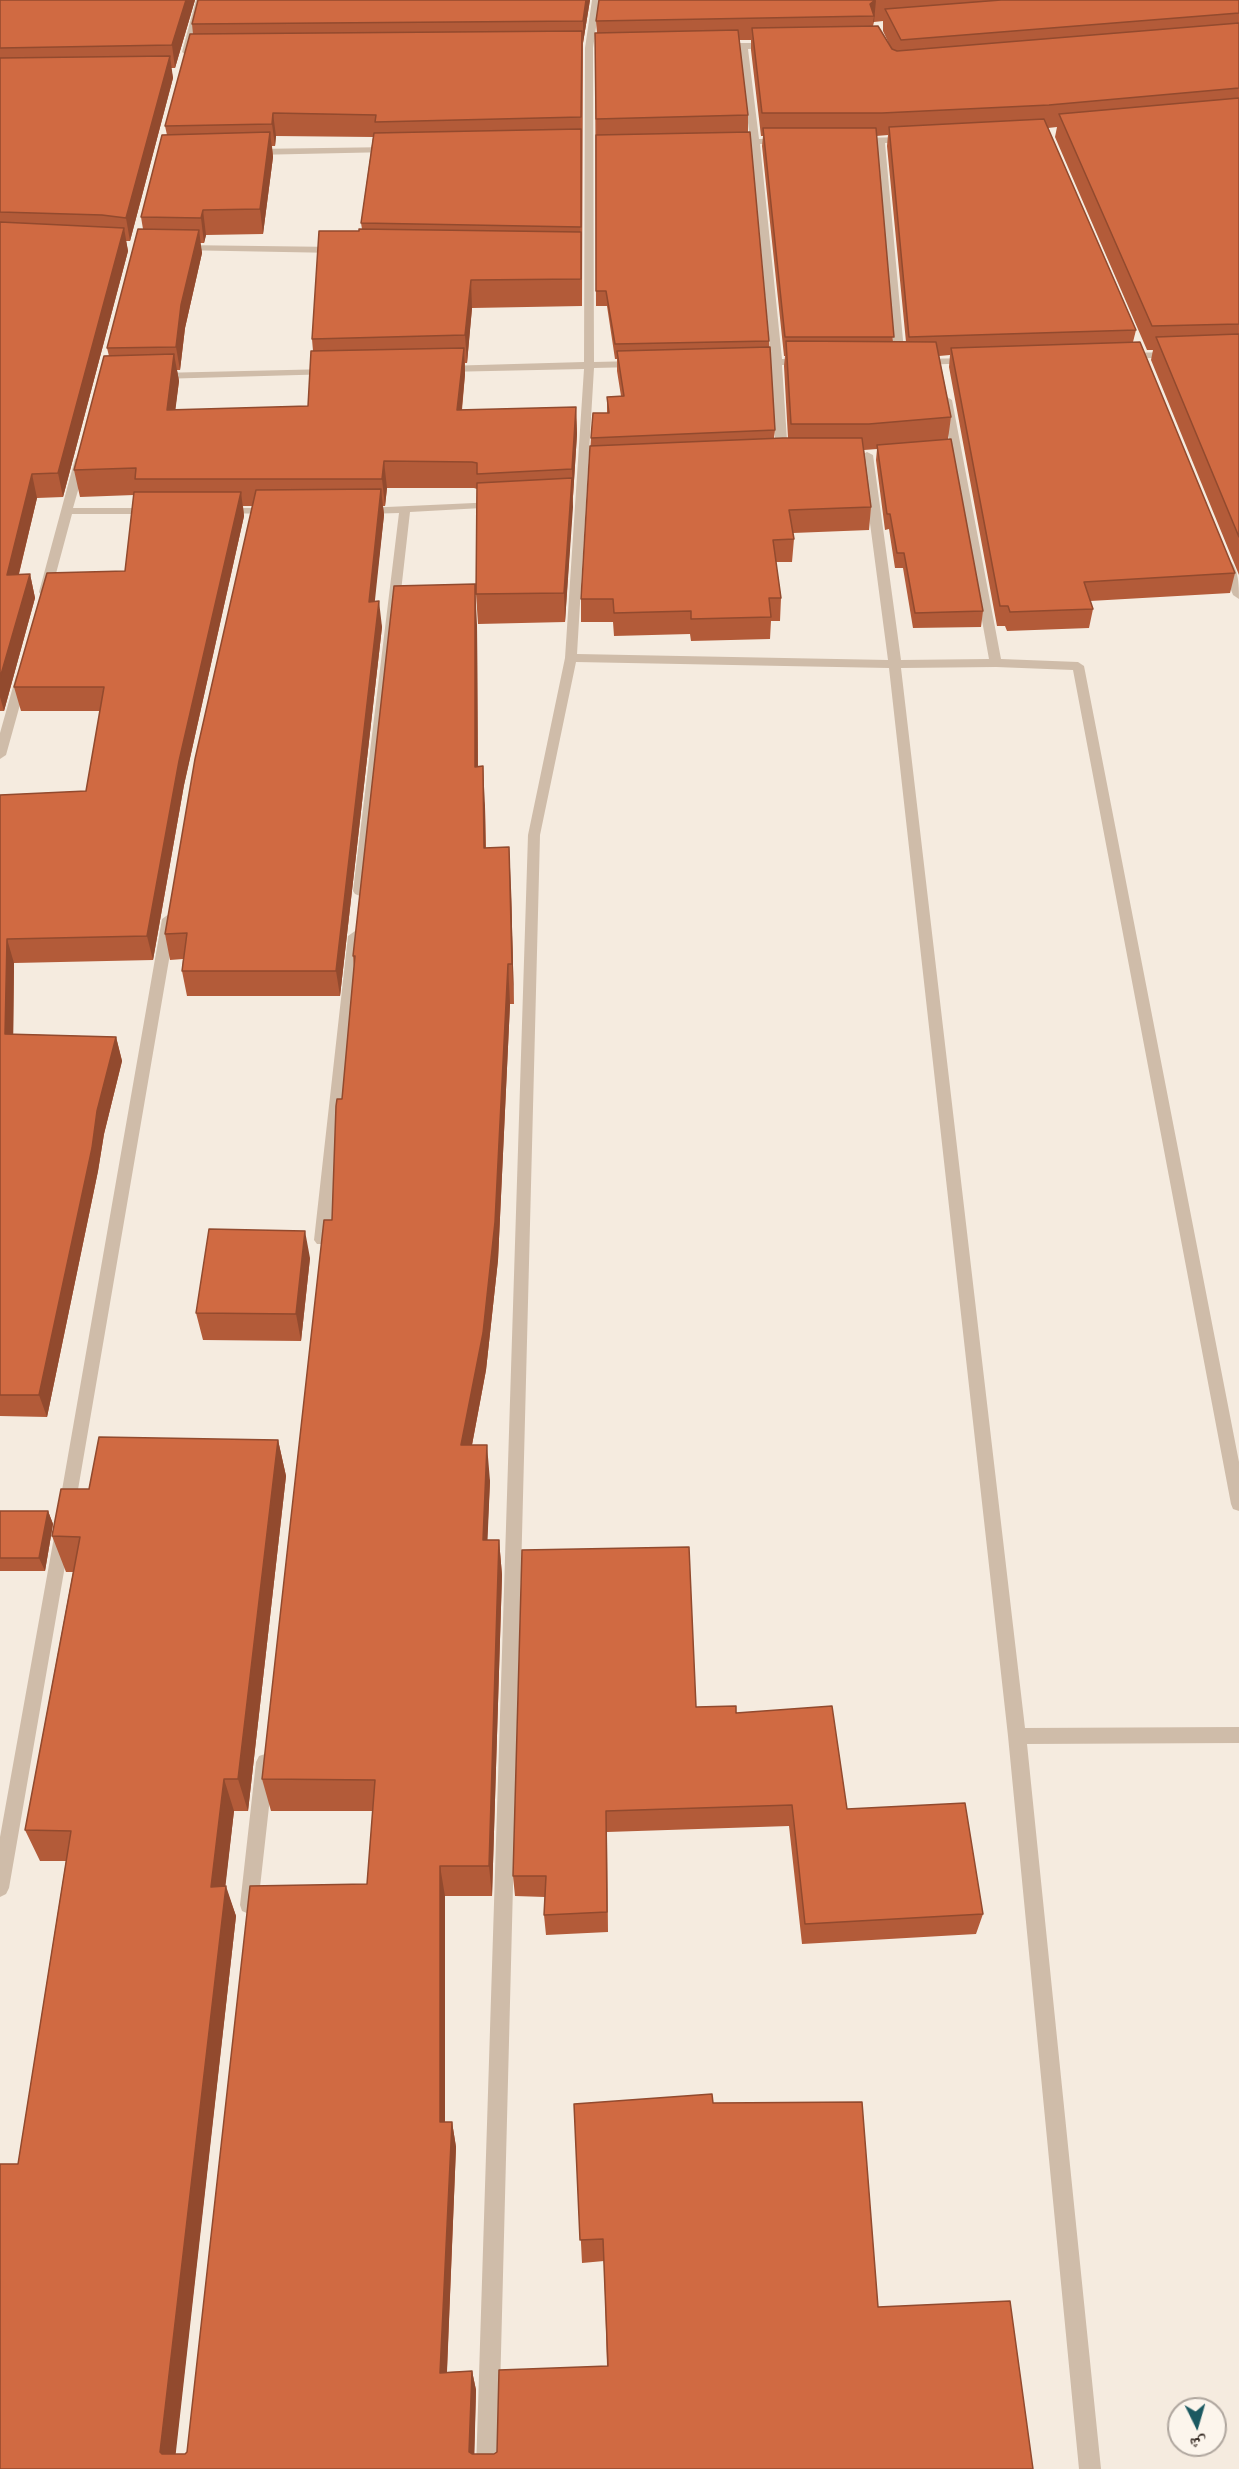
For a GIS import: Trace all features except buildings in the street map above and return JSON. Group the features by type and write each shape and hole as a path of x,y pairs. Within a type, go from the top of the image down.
{"street":[{"path":"198,51 185,56 200,0"},
{"path":"487,2469 534,836 571,658 574,501 588,464 589,365 583,254 588,146 589,48 596,0"},
{"path":"715,46 778,46"},
{"path":"743,46 756,141 778,361 781,455"},
{"path":"846,141 915,140"},
{"path":"722,142 790,141"},
{"path":"880,141 894,362 942,373 976,361"},
{"path":"243,152 398,149"},
{"path":"172,247 351,250"},
{"path":"1119,357 1185,354"},
{"path":"742,362 811,362"},
{"path":"435,369 648,364"},
{"path":"149,376 340,372"},
{"path":"942,373 950,448 996,663"},
{"path":"43,600 85,444"},
{"path":"867,455 895,664 1017,1737 1090,2469"},
{"path":"357,511 510,504"},
{"path":"320,1253 405,509"},
{"path":"68,511 160,511"},
{"path":"207,511 252,517 288,511"},
{"path":"1221,552 1239,595"},
{"path":"571,658 1078,666 1239,1504"},
{"path":"0,755 25,667"},
{"path":"0,1888 172,901"},
{"path":"1017,1737 1239,1735"},
{"path":"247,1921 267,1742"}]}
